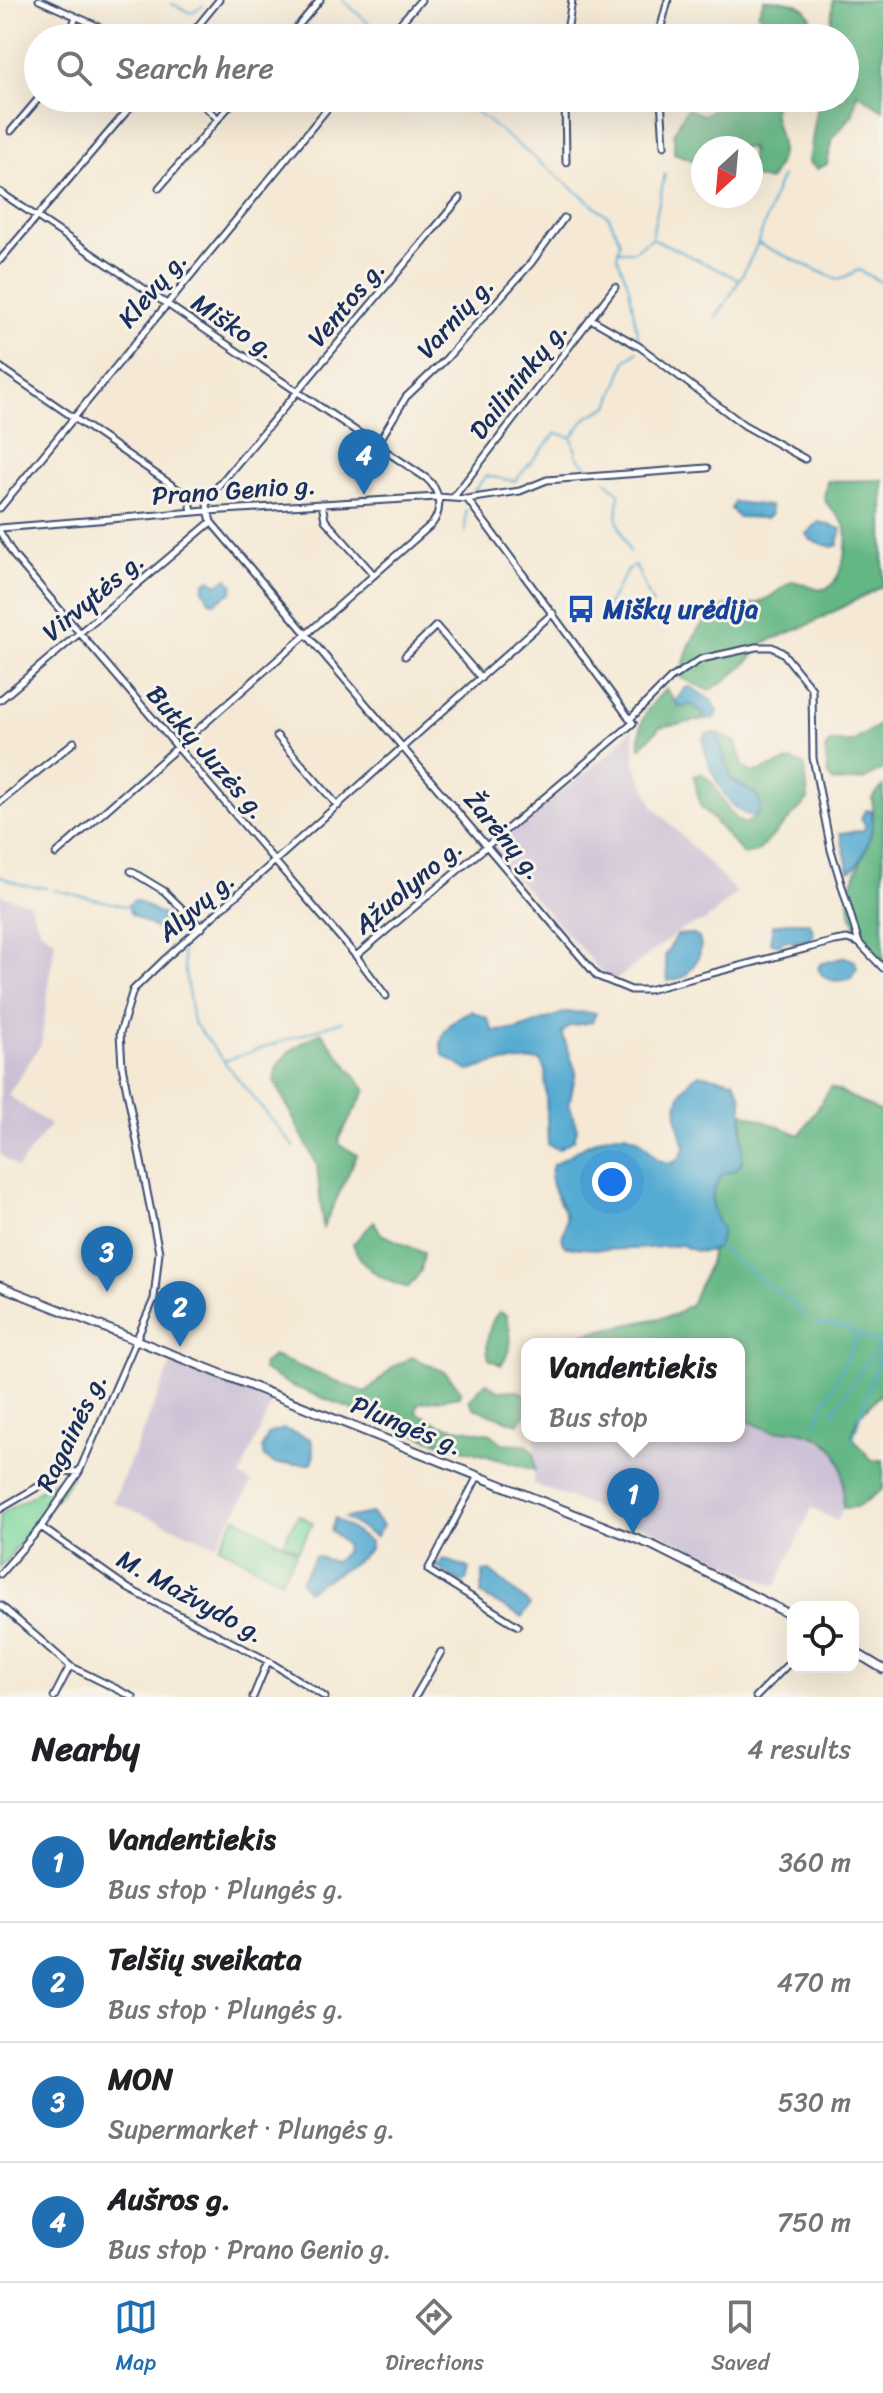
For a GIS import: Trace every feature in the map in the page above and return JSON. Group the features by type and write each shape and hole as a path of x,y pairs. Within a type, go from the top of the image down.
{"main road":[{"name":"Plungės g.","path":"0,1286 684,1559 787,1613"},
{"path":"859,1655 883,1669"}],"street":[{"path":"39,0 92,24"},
{"path":"199,24 219,0"},
{"path":"300,24 320,0"},
{"path":"400,24 421,0"},
{"path":"568,24 572,0"},
{"path":"659,24 668,0"},
{"path":"73,24 76,17"},
{"path":"11,131 27,112"},
{"path":"0,260 126,112"},
{"path":"211,112 218,119"},
{"path":"159,188 224,112"},
{"name":"Klevų g.","path":"0,508 72,416 324,112"},
{"path":"565,112 566,162"},
{"path":"662,112 664,146"},
{"name":"Miško g.","path":"0,192 433,483 437,497"},
{"name":"Ventos g.","path":"207,511 207,501 214,491 460,198"},
{"name":"Varnių g.","path":"377,445 406,397 456,348 531,263 564,218"},
{"name":"Dailininkų g.","path":"453,498 615,287"},
{"path":"591,319 640,347 744,425 805,459"},
{"path":"0,367 186,496 192,512"},
{"name":"Prano Genio g.","path":"0,530 207,511 437,497 467,499 520,491 547,480 707,468"},
{"path":"56,854 436,519 437,497"},
{"path":"467,499 632,720"},
{"path":"322,504 325,520 374,575"},
{"name":"Žarėnų g.","path":"207,511 211,522 588,968 605,981 631,990 690,981 835,941 847,939 859,943"},
{"name":"Virvytės g.","path":"0,700 211,522"},
{"name":"Butkų Juzės g.","path":"0,530 14,556 356,956 386,996"},
{"name":"Alyvų g.","path":"138,1339 155,1294 159,1252 122,1066 121,1023 133,990 553,613"},
{"path":"405,656 436,626 481,678"},
{"name":"Ąžuolyno g.","path":"356,956 632,720 671,678 701,659 756,647 772,647 783,653 812,689 816,774 831,850 859,943"},
{"path":"277,736 338,806"},
{"path":"0,802 74,742"},
{"path":"131,871 164,891 202,928"},
{"path":"859,943 883,968"},
{"name":"Ragainės g.","path":"0,1574 41,1527 79,1472 138,1339"},
{"path":"0,1509 65,1471 79,1472"},
{"path":"479,1476 428,1570 518,1626"},
{"name":"M. Mažvydo g.","path":"41,1527 129,1589 268,1661 325,1697"},
{"path":"0,1605 70,1666 133,1697"},
{"path":"415,1697 441,1652"},
{"path":"253,1697 268,1661"},
{"path":"756,1697 787,1665"},
{"path":"54,1697 70,1666"}],"shaded area":[{"path":"633,728 635,763 653,806 737,893 705,921 682,929 612,983 489,848 609,754"},
{"path":"0,895 29,903 40,930 55,940 41,1044 8,1095 50,1125 18,1168 0,1154"},
{"path":"173,1360 273,1399 240,1476 252,1483 216,1545 113,1502"},
{"path":"745,1419 766,1429 798,1431 824,1440 837,1454 845,1472 843,1508 837,1521 812,1508 776,1586 633,1522 533,1484 535,1442 745,1442"}],"green space":[{"path":"764,0 784,1 800,6 811,17 813,24 773,24 758,14"},
{"path":"833,0 883,0 883,110 859,94 859,24 831,24"},
{"path":"685,112 703,115 708,112 774,112 781,155 769,181 763,179 763,136 691,136 691,159 674,153 674,133"},
{"path":"816,112 853,112 833,138 827,164 817,169 809,162"},
{"path":"883,480 883,586 806,626 763,643 730,677 708,690 681,678 695,634 719,610 733,604 760,602 792,581 819,589 829,587 839,574 847,536 842,521 824,499 827,481"},
{"path":"666,689 679,707 690,704 704,713 703,720 660,727 640,748 640,729 645,715"},
{"path":"883,722 883,769 863,780 834,782 828,776 825,748 831,742 853,742"},
{"path":"717,733 736,742 743,767 753,773 791,760 805,766 808,800 757,852 744,855 700,805 694,776 701,773 713,784 737,819 745,824 759,814 757,795 731,779"},
{"path":"883,786 883,963 861,936 851,914 849,895 873,823 872,798"},
{"path":"321,1032 366,1090 339,1138 339,1144 357,1155 323,1228 317,1165 274,1080 284,1057"},
{"path":"831,1087 883,1113 883,1392 858,1417 852,1436 871,1460 883,1460 883,1489 858,1507 843,1508 842,1469 833,1449 825,1441 799,1431 770,1430 745,1419 745,1338 563,1338 674,1315 692,1303 709,1264 711,1251 718,1247 716,1218 712,1213 713,1190 722,1174 740,1156 743,1113 800,1135"},
{"path":"374,1221 381,1234 424,1253 421,1271 408,1288 374,1273 357,1253 353,1244"},
{"path":"499,1312 506,1315 510,1336 510,1348 501,1365 489,1359 487,1347 490,1328"},
{"path":"273,1356 366,1393 394,1366 412,1357 445,1372 461,1390 459,1396 418,1403 416,1412 440,1425 491,1434 502,1443 527,1445 534,1454 535,1470 428,1439 290,1385 263,1370 263,1364"},
{"path":"486,1382 498,1391 517,1390 521,1392 521,1420 518,1424 474,1408 469,1400"},
{"path":"63,1476 71,1477 64,1489 0,1568 0,1515"},
{"path":"298,1515 313,1523 298,1550 283,1542"},
{"path":"236,1517 297,1552 281,1581 219,1546"}],"water":[{"path":"734,502 770,506 771,514 766,518 738,517 731,509"},
{"path":"819,522 841,529 838,545 832,547 810,540 806,534"},
{"path":"227,578 233,584 232,592 214,603 209,601 203,589 205,582 211,579 217,585"},
{"path":"691,687 712,701 718,712 714,718 703,720 704,713 689,703 684,708 675,702 685,688"},
{"path":"717,733 731,779 757,795 761,806 756,816 736,808 714,775 703,740 706,734"},
{"path":"866,810 871,811 872,817 870,834 864,853 849,871 840,833 862,831 866,826 861,818"},
{"path":"135,900 176,922 173,933 167,935 130,913 128,905"},
{"path":"809,922 814,933 811,939 786,940 778,945 770,942 773,925"},
{"path":"692,934 699,938 701,949 698,959 684,977 668,981 665,956 677,935"},
{"path":"845,957 855,961 857,968 851,978 832,980 818,968 820,964"},
{"path":"471,1011 487,1018 493,1031 517,1030 566,1012 596,1013 592,1022 569,1026 562,1033 576,1072 569,1104 577,1129 574,1140 558,1149 548,1145 545,1070 540,1060 496,1063 469,1071 443,1055 441,1041 447,1028"},
{"path":"699,1074 734,1081 742,1097 742,1162 736,1170 722,1174 712,1196 713,1209 722,1230 718,1247 695,1251 682,1245 638,1249 565,1246 562,1239 565,1215 552,1185 553,1165 597,1140 621,1134 632,1136 658,1159 672,1163 680,1158 685,1146 678,1126 679,1098 683,1089"},
{"path":"284,1429 311,1439 314,1457 311,1464 275,1464 264,1457 262,1448 269,1433"},
{"path":"371,1513 383,1526 375,1537 345,1518"},
{"path":"335,1518 370,1542 370,1549 356,1562 307,1591 301,1581 315,1556 335,1562 345,1552 346,1545 331,1531"},
{"path":"443,1559 469,1568 466,1582 461,1583 437,1567"},
{"path":"490,1571 530,1605 522,1617 481,1595 483,1572"}],"waterway":[{"path":"343,0 369,24"},
{"path":"172,4 191,13 203,6"},
{"path":"476,112 609,217 620,241 617,256 629,287 639,342"},
{"path":"652,235 665,174"},
{"path":"715,319 750,261 782,176"},
{"path":"619,251 634,251 652,238 738,279"},
{"path":"759,244 838,280 859,270 883,283"},
{"path":"592,471 577,457 572,437 586,418 609,406 626,361 637,351"},
{"path":"473,492 486,476 515,481 556,433 571,437"},
{"path":"606,481 619,493 617,520 630,553"},
{"path":"465,533 466,510"},
{"path":"605,610 627,571 635,565 653,605"},
{"path":"0,876 22,885 47,888"},
{"path":"54,890 130,907"},
{"path":"182,952 193,1022 224,1061 342,1021"},
{"path":"224,1062 294,1147"},
{"path":"718,1247 804,1316"},
{"path":"816,1323 842,1327 879,1345 883,1344"},
{"path":"814,1425 858,1334"},
{"path":"832,1413 879,1345"},
{"path":"852,1442 881,1351 879,1345"}],"place":[{"name":"Aušros g.","path":"364,495"},
{"name":"Miškų urėdija","path":"581,609"},
{"name":"MON","path":"107,1292"},
{"name":"Telšių sveikata","path":"180,1347"},
{"name":"Vandentiekis","path":"633,1534"}]}
